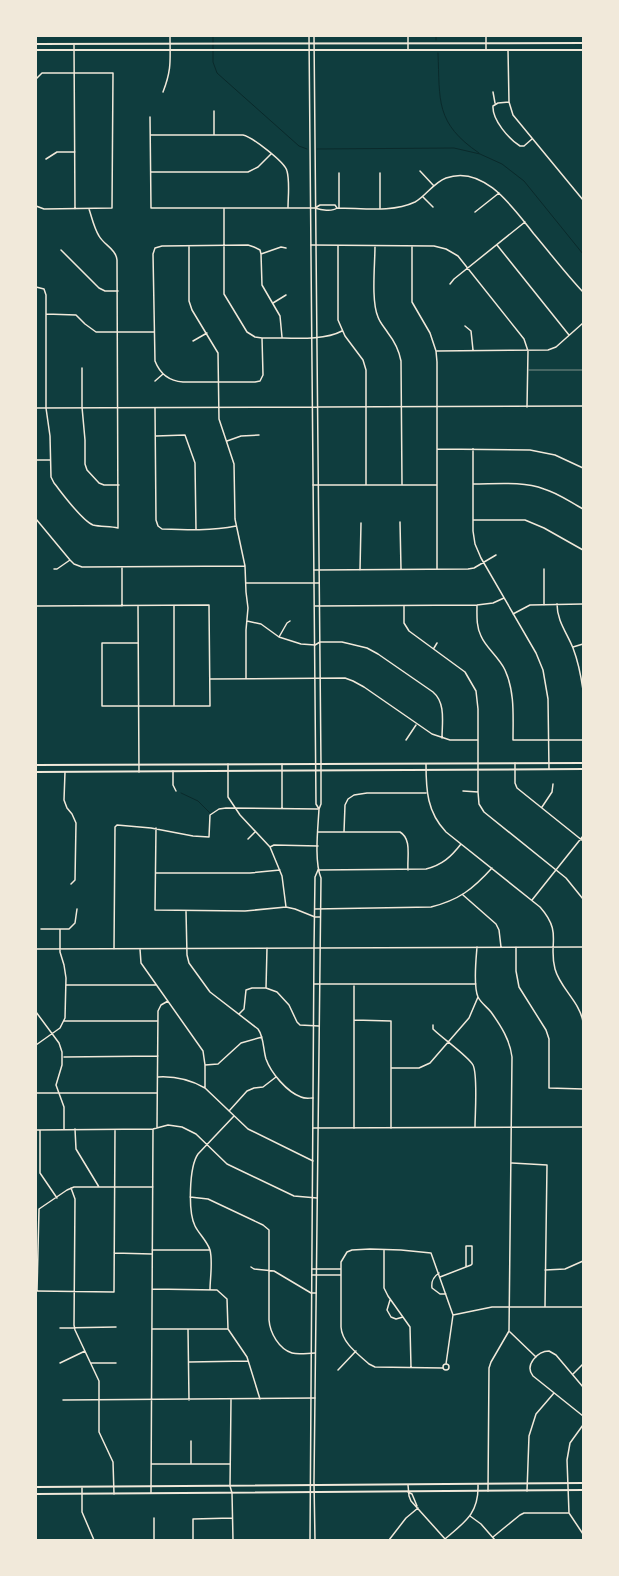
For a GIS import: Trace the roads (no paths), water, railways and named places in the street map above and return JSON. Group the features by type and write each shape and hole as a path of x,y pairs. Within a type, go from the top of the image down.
{"main road":[{"path":"36,44 583,43"},
{"path":"36,50 583,50"},
{"path":"36,765 583,763"},
{"path":"36,772 583,769"},
{"path":"36,1487 82,1488 583,1483"},
{"path":"36,1494 583,1490"}],"street":[{"path":"163,92 169,76 171,50 170,36"},
{"path":"309,36 316,804 319,808"},
{"path":"314,36 316,337 322,764 321,804 319,808 318,832 318,870 321,878 315,1353 315,1540"},
{"path":"408,36 408,50"},
{"path":"486,36 486,49"},
{"path":"74,44 75,209"},
{"path":"508,49 508,102 513,115 583,200"},
{"path":"36,110 36,79 42,73 113,73 112,208 44,209 36,206"},
{"path":"493,92 495,104 493,110 496,120 518,145 524,146 533,138"},
{"path":"495,104 508,102"},
{"path":"214,111 214,134"},
{"path":"150,117 151,208 315,208 320,210 334,210 338,208 395,208 405,206 423,197 434,186 450,177 464,176 489,185 507,200 583,292"},
{"path":"151,135 214,134 248,136 254,139 284,165 288,172 288,208"},
{"path":"46,159 57,152 74,152"},
{"path":"151,172 248,172 258,167 271,154"},
{"path":"420,171 434,186"},
{"path":"338,208 339,173"},
{"path":"380,173 380,208"},
{"path":"475,212 499,193"},
{"path":"423,197 433,207"},
{"path":"315,208 320,204 335,205 338,208"},
{"path":"36,287 42,288 46,291 46,408 50,436 50,474 54,483 83,517 91,524 100,527 118,528 118,260 116,254 100,238 89,209"},
{"path":"224,209 224,290 226,298 247,332 250,335 262,338 330,336 342,331"},
{"path":"450,284 454,279 525,222"},
{"path":"262,338 263,375 260,381 177,382 166,377 155,361 153,254 156,248 162,246 224,245 251,246 260,250 262,285 280,316 282,337"},
{"path":"311,245 434,246 446,249 458,256 524,339 528,351 528,407"},
{"path":"497,245 569,335"},
{"path":"189,246 189,301 192,310 218,353 220,424 227,441 235,471 234,504 236,526 245,566 248,608 246,621 246,679"},
{"path":"338,246 338,315 342,331 360,354 365,365 366,485"},
{"path":"375,246 375,307 379,319 398,348 402,367 402,485"},
{"path":"412,246 412,302 428,329 436,351 438,370 438,569"},
{"path":"261,254 281,247 286,248"},
{"path":"61,250 100,288 105,291 118,291"},
{"path":"273,303 286,295"},
{"path":"46,314 76,315 96,332 154,332"},
{"path":"436,351 545,351 551,349 583,323"},
{"path":"465,326 471,331 473,350"},
{"path":"193,341 207,333"},
{"path":"82,368 82,407 85,440 85,464 87,470 99,483 104,485 119,485"},
{"path":"155,381 163,374"},
{"path":"36,408 583,406"},
{"path":"155,408 156,520 158,526 162,529 219,529 236,526"},
{"path":"156,436 185,435 195,463 196,529"},
{"path":"227,441 241,436 259,435"},
{"path":"437,449 530,450 555,455 583,468"},
{"path":"473,449 473,520 475,544 484,563 538,656 545,679 548,699 548,770"},
{"path":"36,460 50,460"},
{"path":"473,484 515,484 537,486 550,491 583,509"},
{"path":"314,485 437,485"},
{"path":"36,519 70,560 74,564 82,567 245,566"},
{"path":"473,520 528,521 553,532 583,550"},
{"path":"400,522 401,569"},
{"path":"360,570 361,523"},
{"path":"314,570 468,570 484,563 496,555"},
{"path":"54,569 57,569 70,560"},
{"path":"122,567 122,606"},
{"path":"544,569 544,605"},
{"path":"246,583 319,583"},
{"path":"315,606 477,605 493,604 504,598"},
{"path":"557,604 559,621 572,647 583,690"},
{"path":"513,614 530,605 583,604"},
{"path":"36,606 209,605 210,706 102,706 102,643 138,643"},
{"path":"477,605 477,622 480,635 502,664 511,687 513,696 513,740 583,740"},
{"path":"138,606 139,772"},
{"path":"174,606 174,706"},
{"path":"404,606 404,623 406,628 413,635 434,648 465,672 476,691 479,804 484,812 556,870 574,887 583,899"},
{"path":"246,621 262,624 279,637 301,644 315,645 320,642 342,642 366,648 378,654 433,692 440,699 442,705 442,738"},
{"path":"279,637 287,623 290,621"},
{"path":"434,648 437,643"},
{"path":"572,647 583,644"},
{"path":"210,679 340,678 358,683 427,732 442,738 454,740 478,740"},
{"path":"406,740 416,725"},
{"path":"515,763 515,783 517,788 582,840"},
{"path":"228,764 228,797 255,832 270,847 280,870 286,907"},
{"path":"282,764 282,808"},
{"path":"426,764 426,793 431,810 439,825 532,900 540,907 551,923 554,933 554,961 558,977 582,1015 583,1022"},
{"path":"173,771 173,785 176,791"},
{"path":"65,772 64,800 76,823 75,880 72,884"},
{"path":"542,807 552,792 553,784"},
{"path":"463,791 478,792"},
{"path":"344,832 344,807 351,796 361,794 426,793"},
{"path":"114,949 115,827 117,825 156,828 193,836 209,837 209,819 212,812 222,808 319,808"},
{"path":"156,828 155,910 245,911 286,907 315,917 320,917"},
{"path":"248,839 255,832"},
{"path":"318,832 396,832 402,834 407,839 408,870"},
{"path":"532,900 582,840 583,836"},
{"path":"318,870 426,869 436,866 449,858 461,844"},
{"path":"270,847 274,845 318,846"},
{"path":"315,909 431,907 444,904 463,895 480,881 492,868"},
{"path":"156,873 250,873 280,870"},
{"path":"310,1540 309,1485 314,948 315,877 318,870"},
{"path":"463,895 496,924 499,930 501,947"},
{"path":"41,929 69,929 74,926 78,909"},
{"path":"186,911 186,955 189,963 210,992 258,1029 262,1037 266,1058 276,1077 298,1096 305,1098 318,1098"},
{"path":"36,1045 60,1028 64,1021 66,985 65,970 60,949 60,930"},
{"path":"36,949 583,946"},
{"path":"477,947 476,984 478,997 490,1012 511,1046 512,1127 509,1331 489,1368 488,1491"},
{"path":"516,947 516,972 519,987 546,1030 549,1039 549,1088 583,1089"},
{"path":"266,988 267,948"},
{"path":"140,949 141,963 200,1046 205,1056 205,1088"},
{"path":"314,984 476,984"},
{"path":"66,985 156,985"},
{"path":"354,985 354,1128"},
{"path":"239,1014 244,1009 246,990 252,988 266,988 277,992 284,998 300,1025 319,1026"},
{"path":"391,1068 419,1068 427,1065 469,1018 478,997"},
{"path":"157,1128 159,1008 168,1001"},
{"path":"36,1012 59,1044 63,1057 57,1080 59,1093 64,1107 64,1129"},
{"path":"354,1020 391,1021 391,1128"},
{"path":"64,1021 158,1021"},
{"path":"433,1025 433,1030 470,1062 475,1070 475,1127"},
{"path":"206,1065 218,1064 241,1043 262,1037"},
{"path":"63,1057 158,1056"},
{"path":"158,1077 180,1078 205,1088 248,1129 312,1161"},
{"path":"229,1111 247,1091 254,1088 263,1087 276,1077"},
{"path":"36,1093 157,1093"},
{"path":"210,1290 210,1250 194,1222 190,1196 195,1161 198,1154 234,1116"},
{"path":"36,1130 153,1130 168,1125 182,1127 196,1134 227,1164 294,1196 317,1198"},
{"path":"313,1128 583,1127"},
{"path":"76,1129 76,1149 99,1187"},
{"path":"115,1129 115,1187 114,1292 37,1291 39,1209 71,1188 99,1187 115,1187 153,1187"},
{"path":"40,1130 40,1173 57,1198"},
{"path":"151,1493 153,1130"},
{"path":"583,1144 583,1224"},
{"path":"511,1163 548,1165 545,1307"},
{"path":"71,1188 76,1199 74,1327 99,1380 99,1432 113,1462 114,1494"},
{"path":"190,1196 208,1199 266,1227 269,1230 269,1320 271,1331 276,1339 291,1352 315,1353"},
{"path":"440,1277 466,1267 472,1264 472,1246 466,1246 466,1267"},
{"path":"152,1250 210,1250"},
{"path":"443,1368 446,1364 452,1315 439,1272 431,1253 384,1250 352,1250 347,1252 341,1262 341,1332 345,1341 369,1364 375,1367 443,1368 448,1370 449,1367 446,1364"},
{"path":"384,1250 384,1288 390,1300 410,1327 411,1367"},
{"path":"114,1253 152,1254"},
{"path":"545,1270 565,1269 583,1261"},
{"path":"251,1267 254,1269 278,1272 311,1293 316,1293"},
{"path":"312,1269 341,1269"},
{"path":"439,1272 433,1278 432,1288 440,1294 446,1294"},
{"path":"312,1275 341,1275"},
{"path":"152,1290 217,1290 221,1292 227,1299 228,1329 248,1361 260,1399"},
{"path":"390,1300 387,1310 391,1317 403,1317"},
{"path":"452,1315 492,1307 583,1307"},
{"path":"60,1328 116,1327"},
{"path":"188,1329 189,1400"},
{"path":"152,1330 228,1329"},
{"path":"509,1331 536,1357"},
{"path":"60,1363 85,1351"},
{"path":"338,1370 356,1351"},
{"path":"583,1387 552,1352 543,1352 536,1357 530,1365 531,1373 583,1416"},
{"path":"189,1362 248,1361"},
{"path":"91,1363 116,1363"},
{"path":"572,1374 583,1364"},
{"path":"527,1491 529,1436 536,1414 554,1393"},
{"path":"63,1400 315,1398"},
{"path":"231,1399 230,1486 232,1493 233,1518 232,1540"},
{"path":"583,1425 573,1437 568,1451 567,1484 569,1490 569,1513 583,1534"},
{"path":"191,1441 191,1464"},
{"path":"152,1464 230,1464"},
{"path":"408,1485 408,1492 412,1494 418,1508 446,1540 470,1516 476,1503 478,1484"},
{"path":"82,1488 82,1513 94,1540"},
{"path":"390,1540 406,1518 418,1508"},
{"path":"493,1537 524,1513 569,1513"},
{"path":"470,1516 481,1524 495,1540"},
{"path":"154,1518 154,1540"},
{"path":"193,1540 193,1518 233,1518"}],"lane":[{"path":"528,370 583,370"}],"waterway":[{"path":"213,36 213,62 217,73 299,146 307,149"},
{"path":"438,53 440,98 447,121 454,131 479,153"},
{"path":"317,149 454,148 480,154 502,164 524,181 583,254"},
{"path":"181,793 198,801 210,813"}]}
